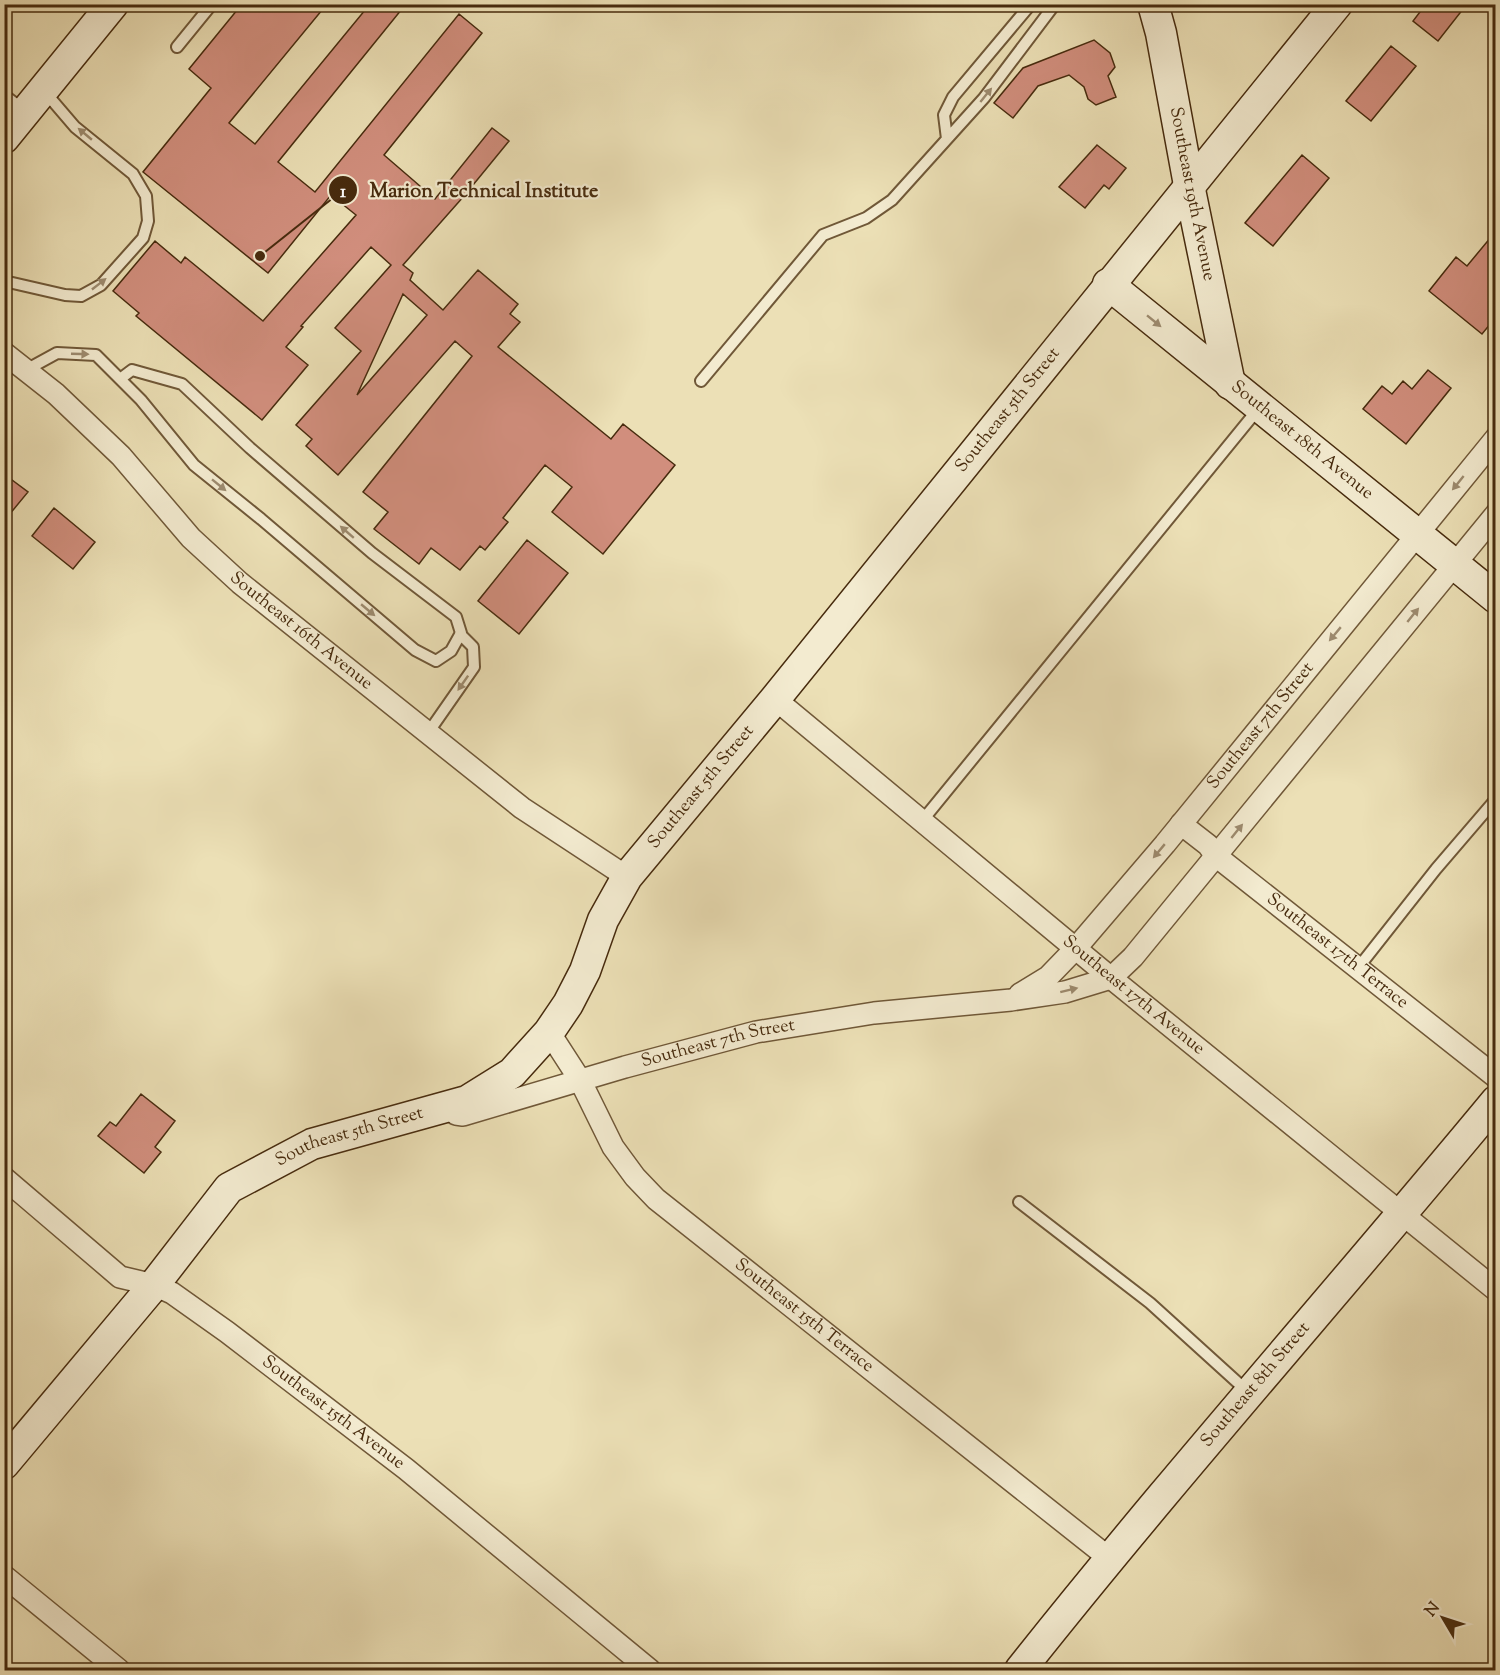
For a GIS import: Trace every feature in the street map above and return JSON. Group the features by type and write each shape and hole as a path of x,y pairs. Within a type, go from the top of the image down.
{"street":[{"path":"4,138 25,99 113,4"},
{"name":"Southeast 19th Avenue","path":"1153,4 1161,33 1189,185 1230,384"},
{"name":"Southeast 5th Street","path":"4,1464 154,1285 229,1188 312,1144 467,1101 512,1073 549,1032 568,1004 603,920 627,877 775,699 1108,284 1337,4"},
{"name":"Southeast 18th Avenue","path":"1108,284 1496,598"},
{"name":"Southeast 16th Avenue","path":"4,353 56,394 121,456 191,538 240,583 522,808 627,877"},
{"name":"Southeast 7th Street","path":"1011,1000 1048,977 1076,948 1181,824 1496,438"},
{"name":"Southeast 7th Street","path":"428,1112 463,1114 756,1032 874,1013 1011,1000 1065,992 1111,978 1134,957 1496,513"},
{"name":"Southeast 17th Avenue","path":"775,699 1111,978 1496,1290"},
{"name":"Southeast 17th Terrace","path":"1181,824 1208,845 1216,856 1496,1077"},
{"name":"Southeast 15th Terrace","path":"549,1032 580,1080 613,1147 635,1177 656,1199 1109,1558"},
{"name":"Southeast 8th Street","path":"1020,1671 1109,1558 1402,1215 1496,1101"},
{"name":"Southeast 15th Avenue","path":"4,1178 120,1277 154,1285 172,1293 227,1332 406,1469 650,1671"},
{"path":"4,1575 119,1671"}],"lane":[{"path":"177,47 212,4"},
{"path":"947,139 944,115 953,97 1031,4"},
{"path":"701,381 823,235 866,218 892,200 984,98 1055,4"},
{"path":"4,281 64,295 81,296 101,285 143,238 148,221 146,196 133,174 75,127 25,99"},
{"path":"26,370 57,353 96,355 141,400 194,465 415,650 436,661 451,651 460,634"},
{"path":"120,379 132,370 182,384 250,448 372,554 456,617 460,634 473,647 474,667 428,733"},
{"path":"922,822 1260,407"},
{"path":"1358,968 1436,869 1496,799"},
{"path":"1019,1202 1150,1303 1250,1393"}],"building":[{"path":"242,4 327,4 229,123 255,144 370,4 406,4 278,162 315,192 459,14 482,33 384,155 435,199 492,128 509,141 403,265 413,273 410,280 443,310 478,270 518,304 510,314 520,322 498,347 611,439 623,424 675,465 603,554 552,512 572,487 545,465 503,518 508,522 485,550 480,546 460,570 431,548 419,564 374,529 388,512 363,492 472,356 455,341 338,475 306,446 312,439 296,425 361,351 335,328 391,265 371,247 301,326 303,327 286,347 308,365 262,420 136,316 139,313 113,291 155,241 181,263 185,257 263,321 356,215 331,195 268,273 143,172 211,88 189,69","holes":["403,294 427,315 357,395"]},
{"path":"1426,4 1467,4 1438,41 1413,21"},
{"path":"1094,40 1110,53 1115,67 1108,76 1116,97 1096,105 1088,99 1084,87 1069,75 1038,86 1013,118 994,103 1023,68"},
{"path":"1391,46 1416,66 1371,121 1346,101"},
{"path":"1097,145 1126,168 1109,189 1104,185 1085,208 1059,187"},
{"path":"1302,155 1329,178 1273,246 1245,223"},
{"path":"1496,231 1496,317 1482,334 1429,291 1456,257 1467,266"},
{"path":"1428,370 1451,388 1406,444 1363,409 1382,386 1392,394 1403,381 1412,389"},
{"path":"4,474 28,492 4,521"},
{"path":"54,508 95,542 73,569 32,536"},
{"path":"527,540 568,573 519,634 478,601"},
{"path":"141,1094 175,1121 155,1147 161,1152 144,1173 98,1136 110,1122 116,1126"}],"place":[{"name":"Marion Technical Institute","path":"260,256"}]}
